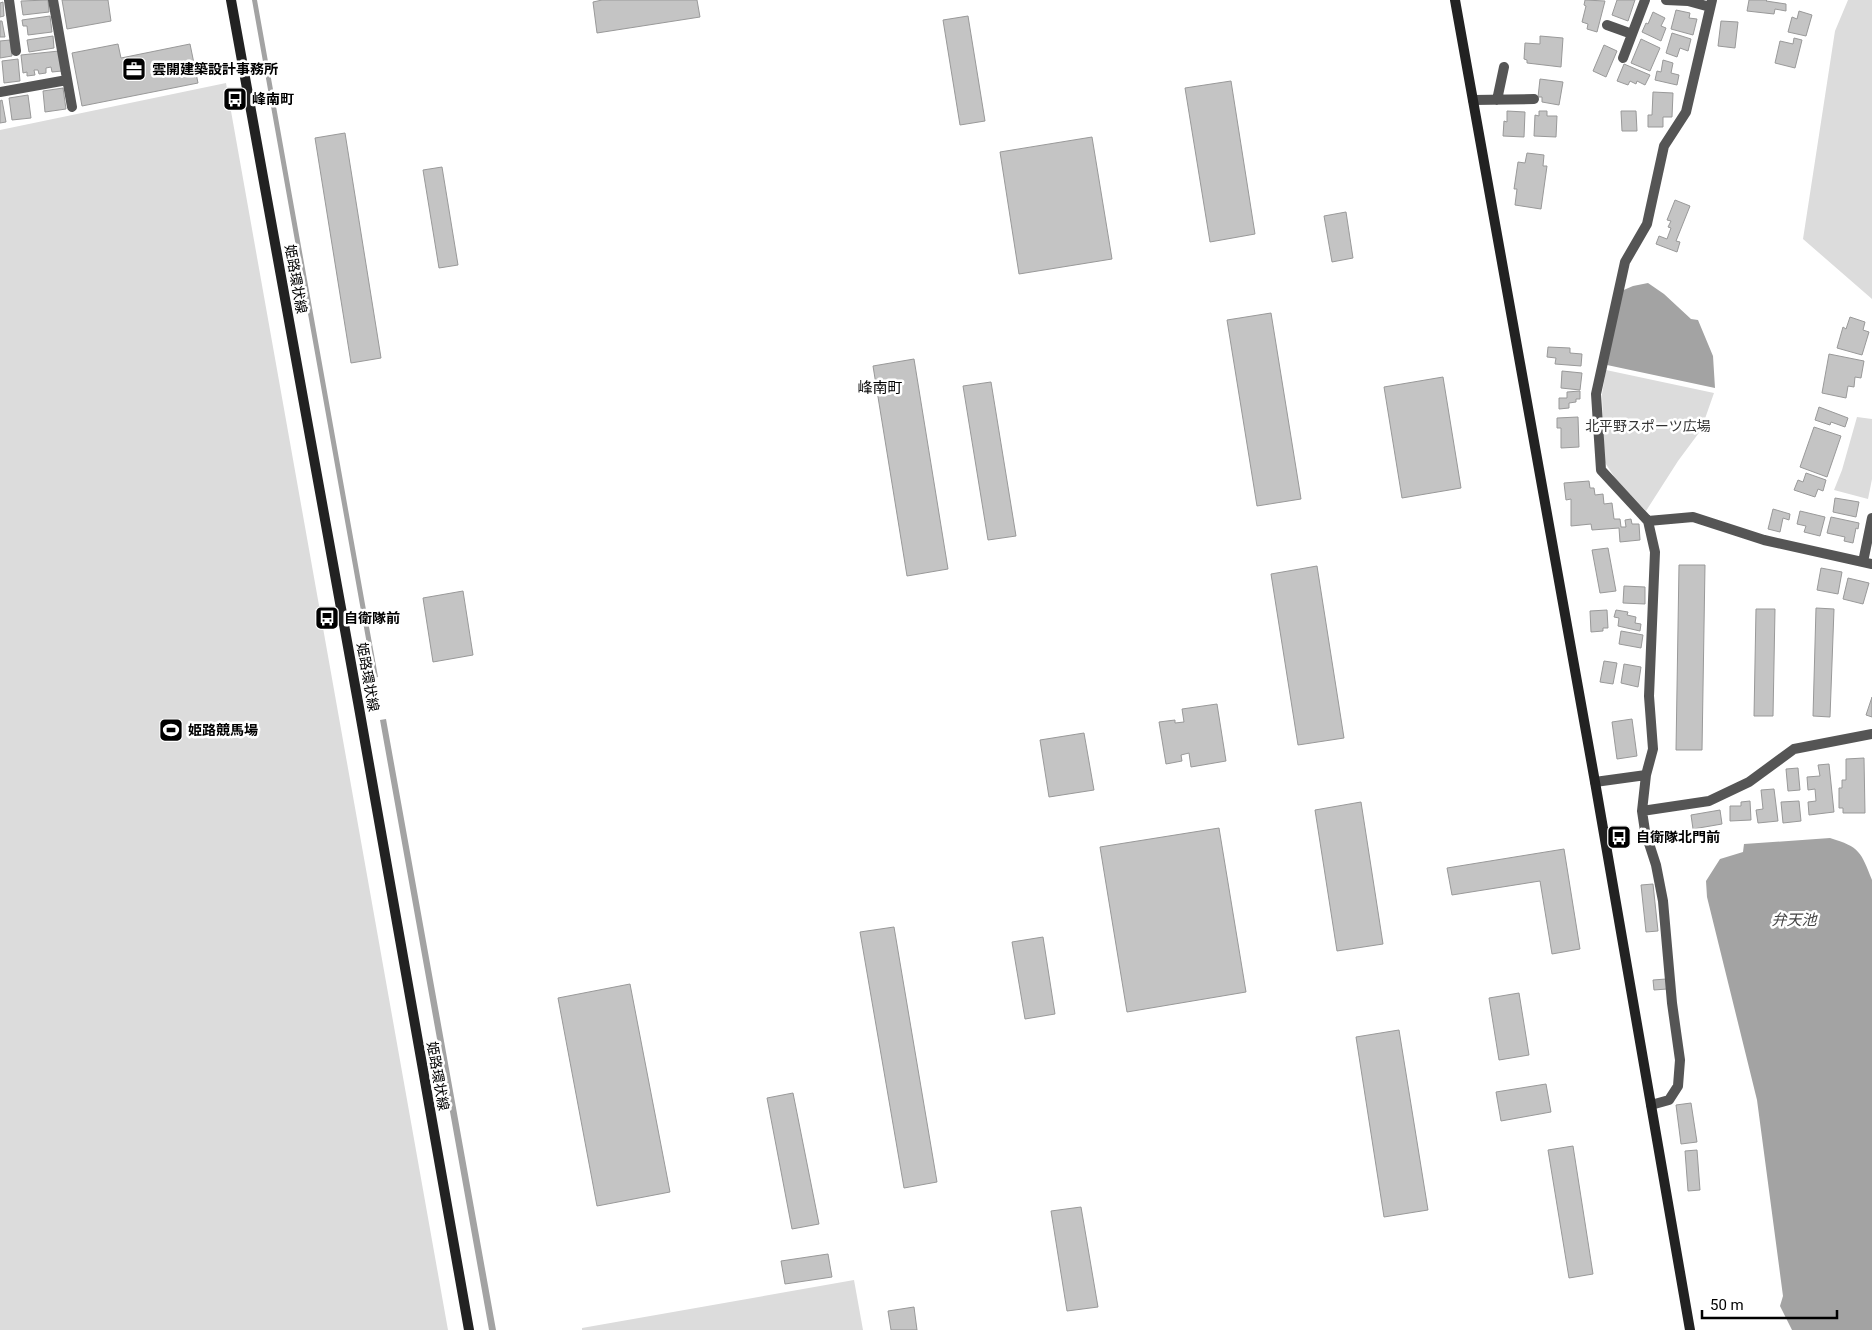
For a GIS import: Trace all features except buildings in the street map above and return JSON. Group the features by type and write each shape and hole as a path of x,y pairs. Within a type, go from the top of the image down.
{"street":[{"path":"9,0 16,52"},
{"path":"53,0 72,107"},
{"name":"姫路環状線","path":"231,0 469,1330"},
{"path":"1455,0 1595,782 1690,1330"},
{"path":"1623,58 1644,0"},
{"path":"1651,1105 1670,1100 1678,1086 1680,1060 1672,1003 1663,901 1656,865 1645,831 1642,811 1646,775 1653,749 1649,696 1655,552 1648,521 1601,470 1596,394 1625,262 1647,224 1664,146 1686,112 1711,4 1666,0"},
{"path":"1606,25 1632,34"},
{"path":"1497,100 1504,67"},
{"path":"0,92 67,80"},
{"path":"1473,100 1534,99"},
{"path":"1648,521 1693,517 1764,540 1868,563 1872,518"},
{"path":"1642,811 1709,801 1749,782 1794,749 1872,734"},
{"path":"1595,782 1646,775"}],"green space":[{"path":"1848,0 1872,0 1872,299 1803,239 1835,31"},
{"name":"姫路競馬場","path":"226,83 448,1330 0,1330 0,130"},
{"name":"北平野スポーツ広場","path":"1606,370 1714,393 1701,430 1678,461 1646,511 1615,478 1604,461 1602,394"},
{"path":"1857,417 1872,419 1872,479 1868,499 1834,490 1842,470"},
{"path":"854,1280 863,1330 582,1330 582,1328"}],"water":[{"path":"252,0 257,0 378,677 373,678"},
{"path":"1648,283 1664,294 1691,319 1698,320 1713,356 1715,388 1607,365 1619,292 1633,286"},
{"path":"386,719 496,1330 489,1330 380,720"},
{"name":"弁天池","path":"1830,838 1848,844 1858,852 1872,880 1872,1330 1792,1330 1780,1306 1783,1296 1757,1100 1707,897 1706,881 1720,859 1743,852 1744,844"}],"place":[{"name":"雲開建築設計事務所","path":"134,69"},
{"name":"峰南町","path":"235,99"},
{"name":"自衛隊前","path":"327,618"},
{"name":"姫路競馬場","path":"171,730"},
{"name":"自衛隊北門前","path":"1619,837"}],"district":[{"name":"峰南町","path":"880,388"}]}
